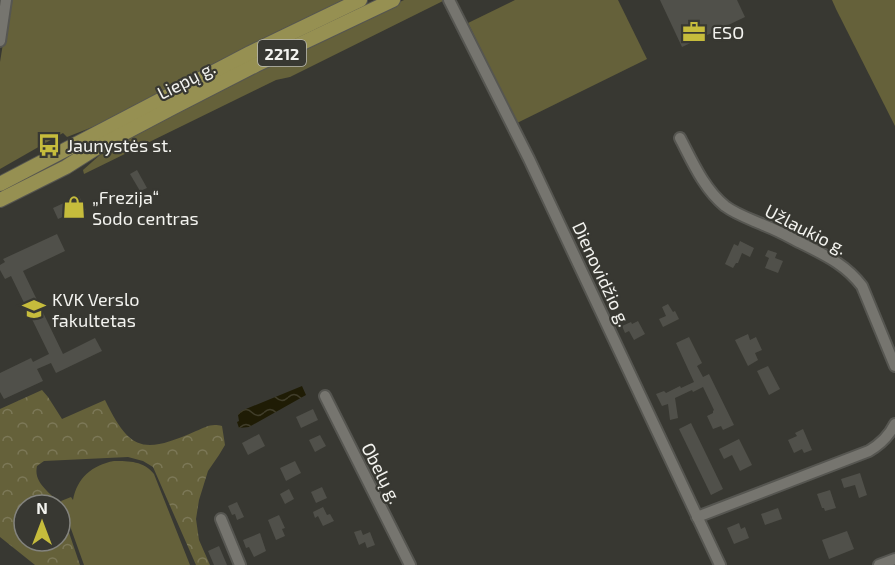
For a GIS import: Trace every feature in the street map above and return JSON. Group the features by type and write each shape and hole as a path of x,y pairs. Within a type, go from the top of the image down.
{"main road":[{"name":"Liepų g.","path":"0,184 250,53 360,0"},
{"name":"Liepų g.","path":"0,200 66,167 96,148 193,97 393,0"}],"street":[{"path":"0,40 6,0"},
{"name":"Dienovidžio g.","path":"449,0 529,159 720,565"},
{"name":"Užlaukio g.","path":"680,138 702,179 726,207 829,257 854,275 862,286 895,366"},
{"name":"Obelų g.","path":"325,396 410,565"},
{"path":"697,517 869,451 889,435 895,424"},
{"path":"221,519 240,565"},
{"path":"879,565 895,559"}],"green space":[{"path":"10,0 344,0 264,38 108,121 67,137 63,133 0,169 0,62"},
{"path":"404,0 445,0 290,77 276,80 84,174 83,170 101,154 100,152 256,69"},
{"path":"515,0 618,0 647,59 517,123 468,23"},
{"path":"832,0 895,0 895,126 836,9"},
{"path":"42,390 62,419 105,400 122,430 131,439 140,444 151,445 163,443 209,426 222,426 225,445 208,471 196,519 199,540 210,565 196,565 153,467 143,461 128,457 44,461 37,466 36,472 40,483 49,493 12,493 12,547 0,537 0,409"},
{"path":"114,461 141,464 154,474 190,565 84,565 72,532 72,498 73,500 82,479 92,469"},
{"path":"72,541 80,565 35,565 20,553 72,553"}],"water":[{"path":"302,386 306,395 249,427 239,428 237,422 241,411"}],"building":[{"name":"ESO","path":"660,0 737,0 745,17 682,47"},
{"path":"137,170 147,188 140,191 130,174"},
{"name":"„Frezija“ Sodo centras","path":"79,196 86,210 69,218 67,215 58,219 53,208"},
{"name":"KVK Verslo fakultetas","path":"57,234 65,251 23,271 63,354 95,338 102,351 56,373 51,363 37,369 43,381 4,399 0,392 0,373 31,358 33,362 49,354 11,276 5,279 0,265 5,262 3,259"},
{"path":"740,241 754,248 750,257 742,253 733,268 725,264 734,244 738,246"},
{"path":"768,250 777,253 775,258 783,261 778,273 765,268 769,258 765,256"},
{"path":"668,304 679,319 663,327 659,319 666,316 662,307"},
{"path":"638,321 645,334 634,340 629,331 625,333 622,326"},
{"path":"748,334 750,340 756,337 762,350 755,353 758,360 748,366 735,340"},
{"path":"689,337 702,363 697,366 703,377 709,374 734,425 723,430 721,426 713,429 707,416 714,410 703,387 675,398 678,418 670,420 668,404 662,406 656,394 664,391 666,393 694,382 676,343"},
{"path":"768,366 780,389 769,395 757,371"},
{"path":"313,409 318,420 301,428 296,417"},
{"path":"691,423 723,489 711,495 679,429"},
{"path":"803,429 812,450 804,453 802,449 794,453 788,440 797,436 795,433"},
{"path":"259,434 265,446 248,455 242,443"},
{"path":"320,435 326,446 315,452 309,440"},
{"path":"739,439 752,465 740,471 732,455 724,459 719,449"},
{"path":"295,461 301,473 286,481 280,468"},
{"path":"860,473 867,495 859,498 855,485 844,488 841,479"},
{"path":"322,487 327,498 316,503 311,492"},
{"path":"289,489 294,499 285,504 280,494"},
{"path":"830,490 836,508 825,511 817,494"},
{"path":"237,502 244,517 237,520 228,506"},
{"path":"323,507 334,521 323,526 318,516 315,518 313,512"},
{"path":"778,508 782,519 765,525 761,514"},
{"path":"279,515 285,528 282,529 285,536 276,540 268,520"},
{"path":"739,523 741,529 745,527 749,538 734,544 727,528"},
{"path":"361,530 363,535 370,532 375,545 367,548 365,542 359,545 354,532"},
{"path":"847,531 854,549 829,559 822,540"},
{"path":"260,533 266,551 254,557 249,547 246,548 243,540"},
{"path":"219,546 227,565 214,565 208,551"}],"place":[{"name":"ESO","path":"694,32"},
{"name":"Jaunystės st.","path":"49,145"},
{"name":"„Frezija“ Sodo centras","path":"74,207"},
{"name":"KVK Verslo fakultetas","path":"34,309"}]}
